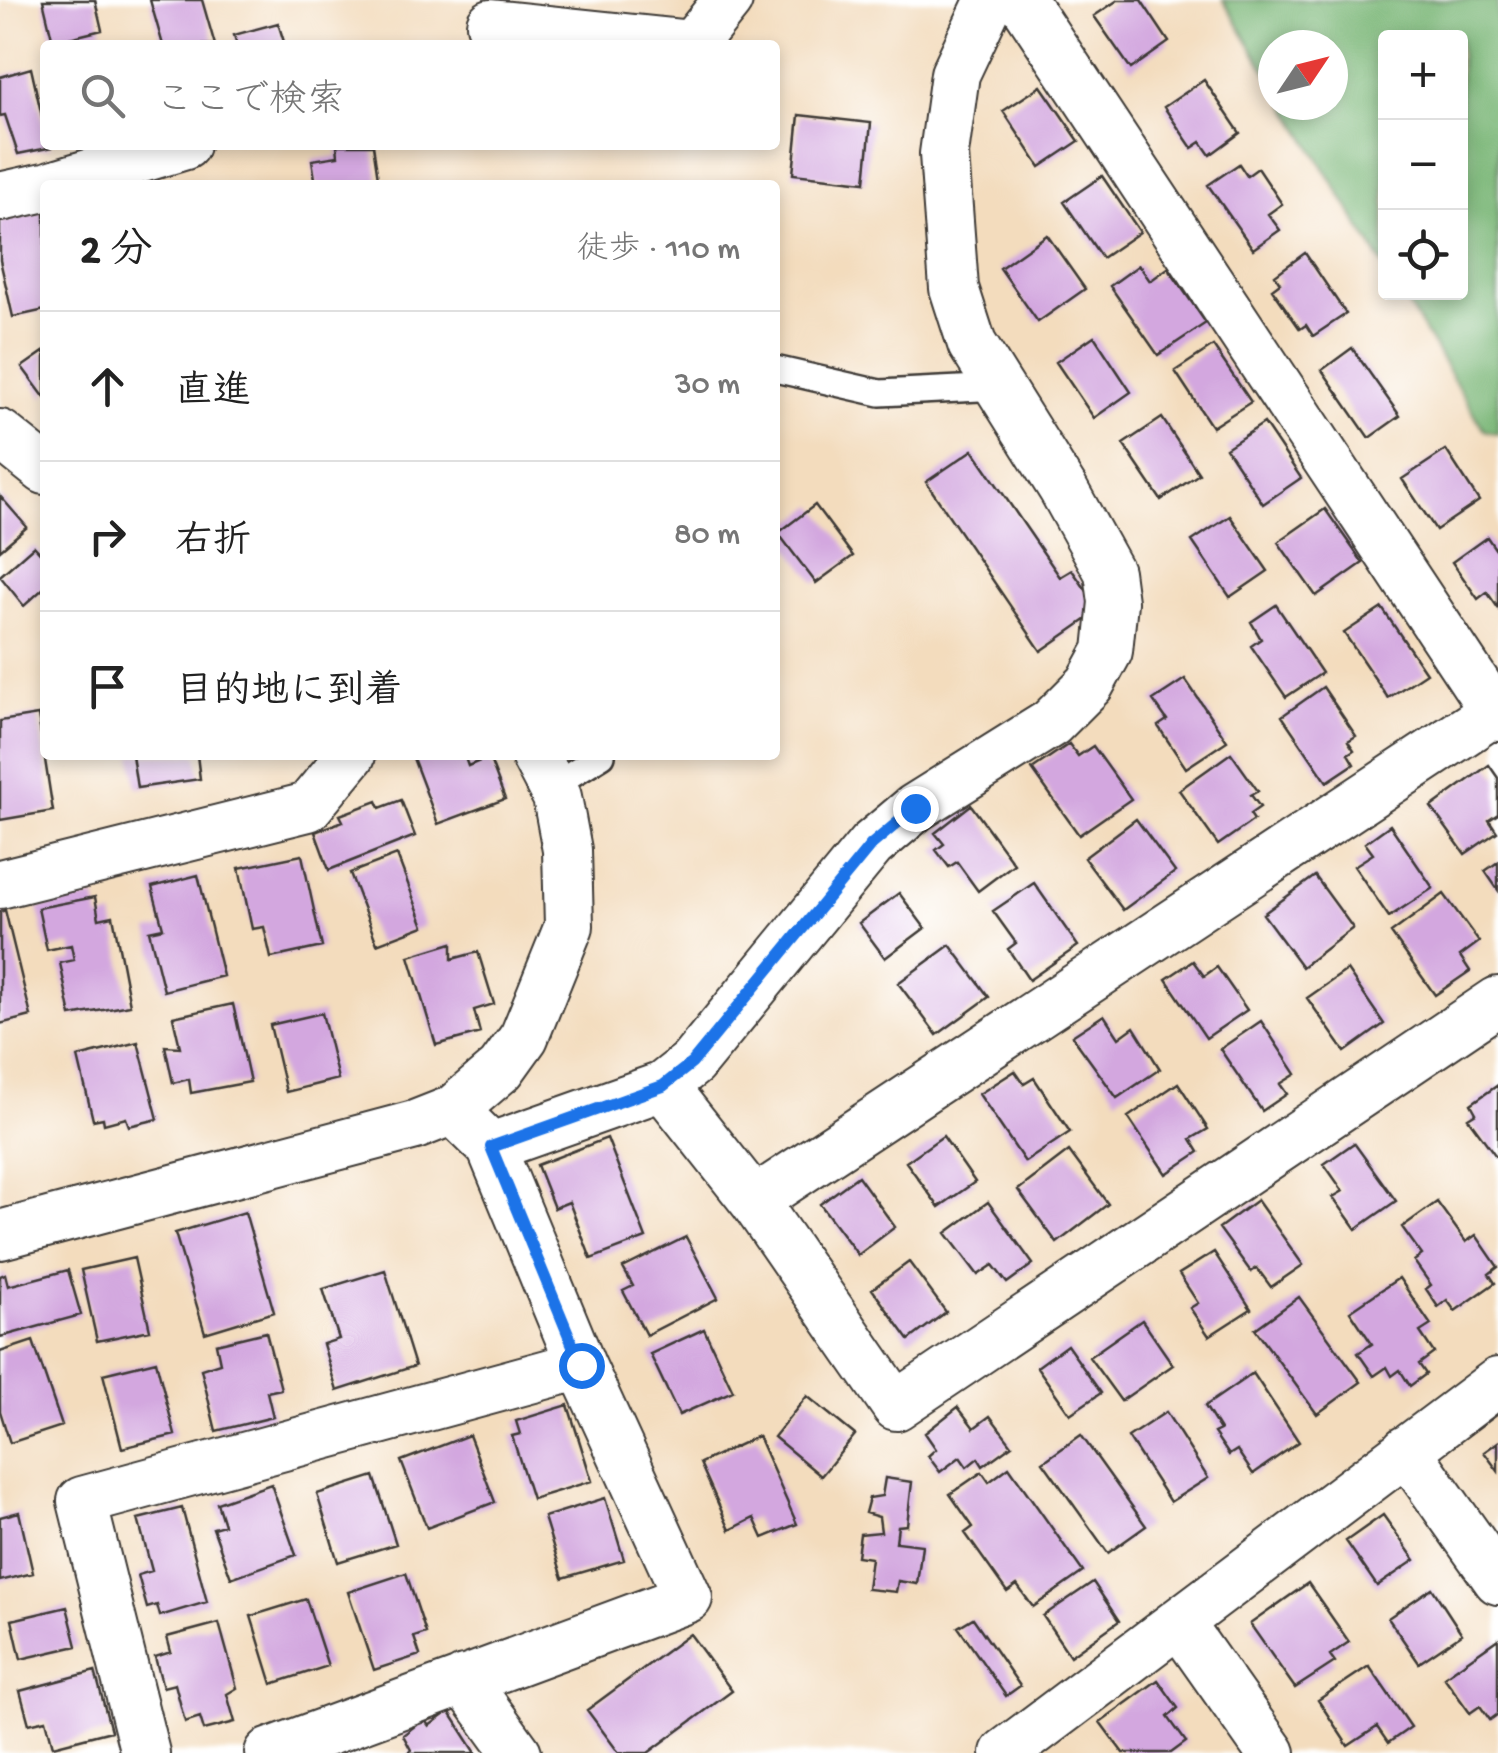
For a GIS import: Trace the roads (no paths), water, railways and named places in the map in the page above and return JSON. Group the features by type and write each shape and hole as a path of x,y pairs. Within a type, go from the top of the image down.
{"street":[{"path":"695,40 728,0"},
{"path":"491,1147 663,1086 692,1063 871,845 915,808 1052,723 1090,684 1108,651 1113,602 1109,572 972,344 954,288 944,154 955,74 990,0"},
{"path":"754,1201 1496,714 1022,0"},
{"path":"492,23 654,40"},
{"path":"75,180 169,150"},
{"path":"0,197 40,189"},
{"path":"0,434 40,466"},
{"path":"0,884 308,806 347,760"},
{"path":"0,1235 415,1125 453,1110 501,1069 524,1037 569,926 567,850 557,797 543,771"},
{"path":"663,1086 754,1201 896,1406 1498,1001"},
{"path":"270,1753 688,1598 581,1365 491,1147 453,1110"},
{"path":"146,1753 82,1501 581,1365"},
{"path":"1005,1753 1498,1382"},
{"path":"1406,1450 1498,1580"},
{"path":"1180,1624 1270,1753"},
{"path":"464,1680 518,1753"}],"lane":[{"path":"780,370 880,394 1000,388"},
{"path":"543,771 584,760"}]}
